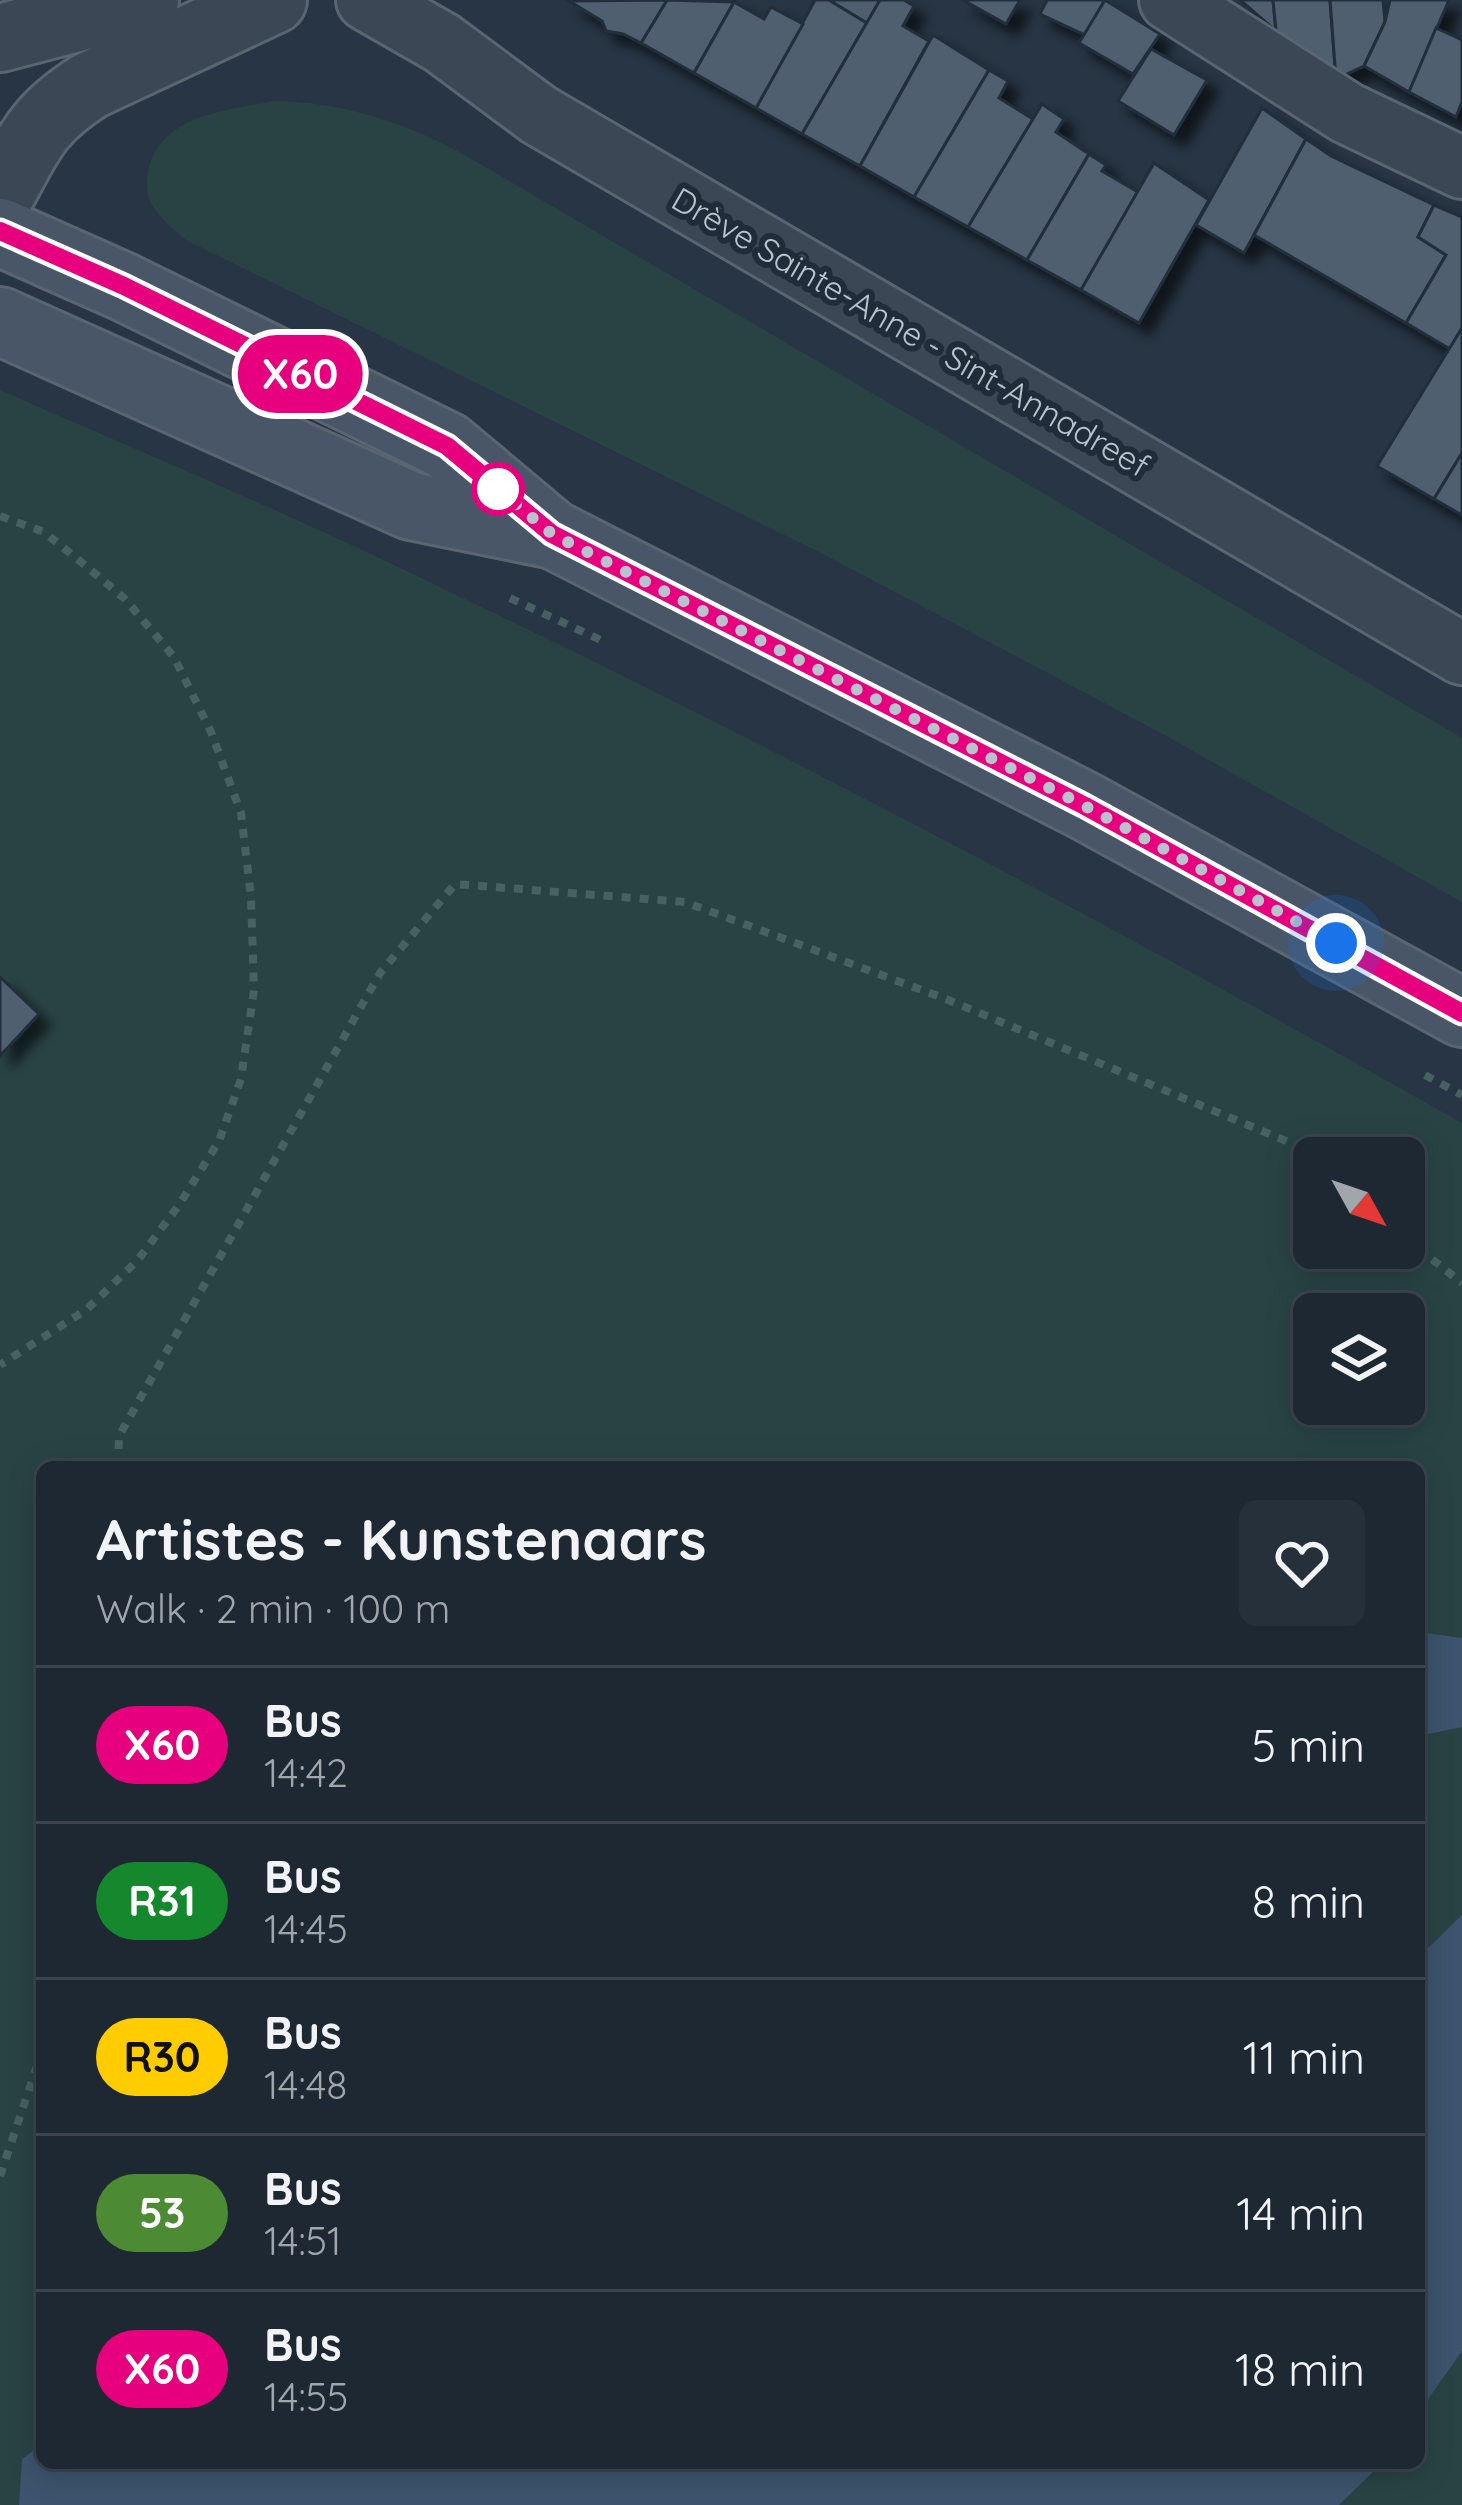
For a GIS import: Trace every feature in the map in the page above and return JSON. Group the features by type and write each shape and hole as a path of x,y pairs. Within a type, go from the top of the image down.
{"main road":[{"path":"0,232 124,286 447,446 552,534 1085,806 1462,1013"},
{"path":"0,321 411,506 552,534"}],"street":[{"path":"0,38 145,0"},
{"path":"0,196 43,121 64,103 89,86 273,0"},
{"name":"Drève Sainte-Anne - Sint-Annadreef","path":"367,0 442,43 539,115 1462,654"},
{"path":"1170,0 1347,113 1462,168"}],"path":[{"path":"0,516 44,532 72,554 125,599 174,658 211,732 241,813 251,897 254,990 234,1100 219,1141 178,1205 137,1261 86,1310 0,1365"},
{"path":"493,590 622,650"},
{"path":"118,1461 119,1436 380,973 455,884 685,902 946,999 1293,1145"},
{"path":"1424,1074 1462,1095"},
{"path":"1425,1254 1462,1283"},
{"path":"0,2176 36,2069"}],"green space":[{"path":"274,101 324,105 372,116 463,154 1462,738 1462,902 1157,731 825,555 186,240 159,215 149,197 147,175 159,145 203,116"},
{"path":"0,390 341,540 767,748 1186,969 1462,1123 1462,2505 0,2505"}],"water":[{"path":"1425,1633 1462,1638 1462,1727 1425,1735"},
{"path":"1462,1915 1462,2351 1425,2403 1425,1949"},
{"path":"36,2448 36,2469 1376,2469 1339,2505 19,2505 22,2459"}],"building":[{"path":"667,0 734,2 694,73 641,43"},
{"path":"667,0 641,43 606,31 602,21 569,1"},
{"path":"815,0 829,0 867,23 802,134 756,108"},
{"path":"829,0 880,0 867,23"},
{"path":"880,0 904,0 914,6 903,26 929,41 860,166 802,134"},
{"path":"963,0 1020,0 1006,24"},
{"path":"1047,0 1105,0 1085,35 1040,14"},
{"path":"1105,0 1160,34 1133,74 1079,43"},
{"path":"1240,0 1273,0 1276,31"},
{"path":"1273,0 1330,0 1336,79 1276,31"},
{"path":"1330,0 1383,0 1385,22 1364,66 1336,79"},
{"path":"1390,0 1449,0 1409,92 1364,66"},
{"path":"734,2 764,19 771,7 803,24 756,108 694,73"},
{"path":"1436,28 1462,40 1462,102 1456,117 1409,92"},
{"path":"933,35 989,70 914,197 860,166"},
{"path":"1151,49 1207,80 1174,135 1118,101"},
{"path":"989,70 1008,81 999,98 1033,119 968,227 914,197"},
{"path":"1042,104 1064,119 1056,132 1089,154 1027,260 968,227"},
{"path":"1262,108 1306,139 1244,253 1196,225"},
{"path":"1306,139 1331,156 1434,205 1418,237 1446,255 1406,323 1254,235"},
{"path":"1089,154 1106,165 1102,171 1138,192 1081,290 1027,260"},
{"path":"1154,163 1209,200 1139,323 1081,290"},
{"path":"1434,205 1462,217 1462,328 1450,349 1406,323 1446,255 1418,237"},
{"path":"1462,328 1462,453 1434,499 1377,466"},
{"path":"1462,453 1462,515 1434,499"},
{"path":"0,977 39,1014 0,1056"}],"bus line":[{"name":"X60","path":"0,231 124,286 447,446 552,534 1085,806 1462,1013"}],"route":[{"path":"498,489 482,476 552,534 821,668 1336,943"}]}
